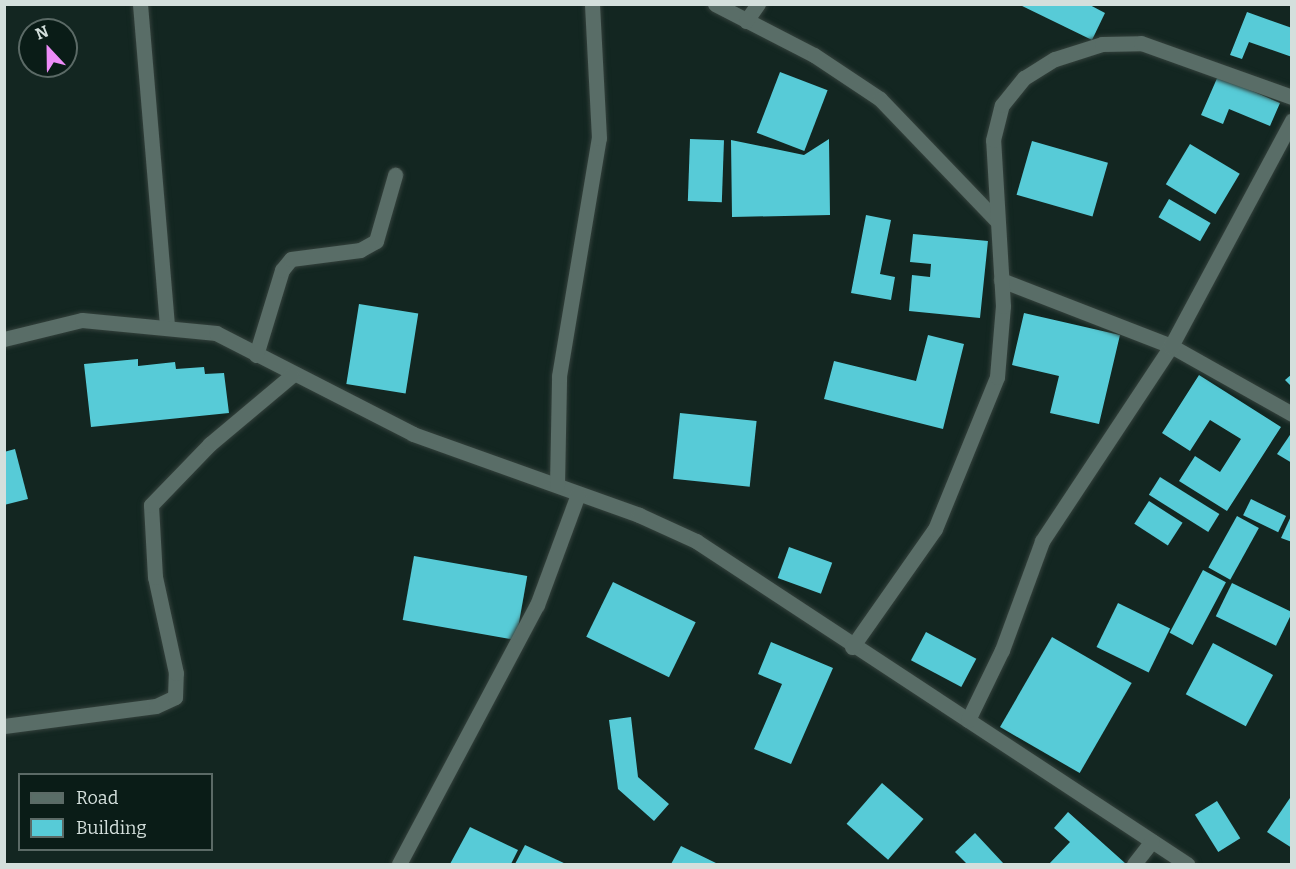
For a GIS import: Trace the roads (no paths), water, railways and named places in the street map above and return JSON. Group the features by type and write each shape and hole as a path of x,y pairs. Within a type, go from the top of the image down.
{"street":[{"path":"140,4 166,324"},
{"path":"557,485 559,376 599,138 592,4"},
{"path":"715,4 814,55 880,99 996,220"},
{"path":"746,21 758,4"},
{"path":"852,647 936,529 997,377 1001,280 993,140 1002,105 1024,78 1054,59 1102,44 1141,43 1292,97"},
{"path":"968,720 1057,514 1171,346 1292,120"},
{"path":"256,355 282,270 291,259 360,250 376,241 395,175"},
{"path":"1001,280 1171,346 1292,414"},
{"path":"4,339 82,320 166,324 216,333 291,376 413,434 557,485 696,541 852,647 1187,864"},
{"path":"4,726 156,705 175,697 176,673 155,577 151,505 210,444 291,376"},
{"path":"399,864 537,605 578,494"},
{"path":"1134,864 1152,841"}]}
